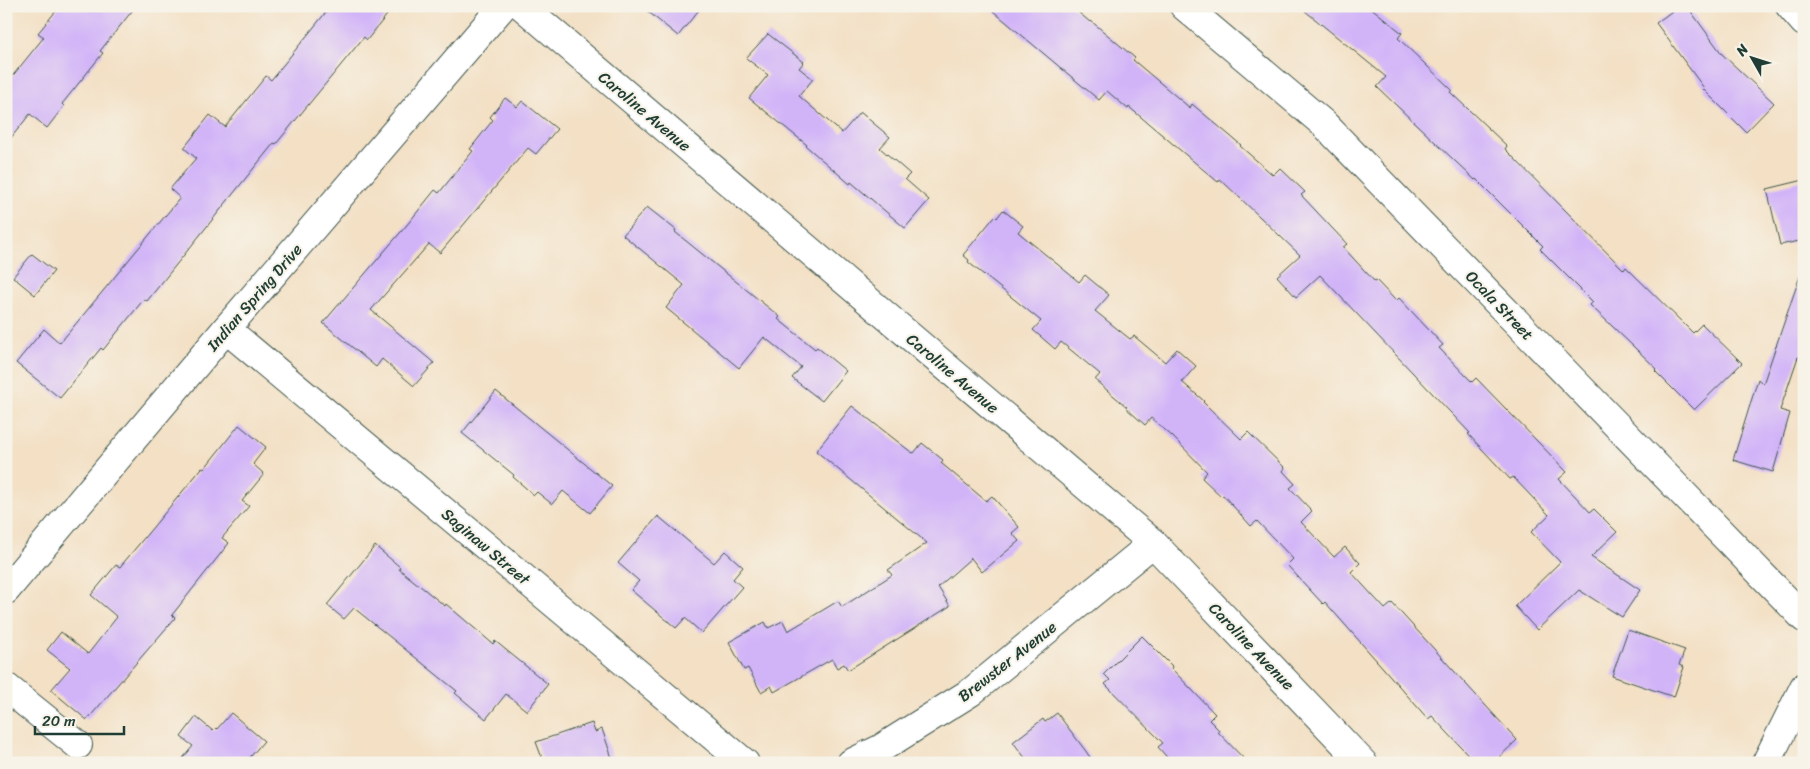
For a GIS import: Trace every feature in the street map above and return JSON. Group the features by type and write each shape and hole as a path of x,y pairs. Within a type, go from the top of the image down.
{"street":[{"name":"Indian Spring Drive","path":"6,590 226,329 504,6"},
{"name":"Caroline Avenue","path":"522,6 1152,543 1363,763"},
{"name":"Ocala Street","path":"1184,6 1324,124 1804,618"},
{"path":"1790,6 1804,22"},
{"name":"Saginaw Street","path":"226,329 745,763"},
{"name":"Brewster Avenue","path":"851,763 880,749 972,692 1152,543"},
{"path":"6,687 78,745"},
{"path":"1766,763 1804,687"}],"building":[{"path":"60,6 136,6 100,51 103,53 62,104 64,106 47,128 30,114 6,144 6,84 44,37 38,33"},
{"path":"331,6 394,6 367,40 364,37 276,144 274,143 147,301 144,299 103,350 101,348 60,398 16,363 44,329 60,343 180,198 170,189 196,158 184,148 210,115 225,127 266,76 271,80"},
{"path":"641,6 702,6 678,36"},
{"path":"987,6 1071,6 1135,58 1133,60 1190,108 1192,104 1273,175 1280,168 1305,192 1301,195 1347,244 1343,247 1374,281 1376,280 1396,301 1399,298 1443,345 1439,348 1472,382 1476,378 1567,472 1559,479 1590,512 1594,509 1617,532 1591,557 1640,590 1622,617 1579,590 1537,630 1515,606 1560,562 1531,532 1549,515 1513,477 1510,479 1468,434 1470,433 1320,275 1296,297 1277,276 1300,255 1220,179 1218,182 1129,107 1128,109 1107,91 1099,100"},
{"path":"1299,6 1369,6 1402,33 1398,38 1452,90 1450,92 1507,146 1505,149 1624,270 1626,267 1693,333 1702,324 1742,363 1694,410 1655,371 1657,369 1590,305 1593,302 1540,249 1543,246 1476,179 1377,87 1386,77"},
{"path":"1679,6 1687,6 1722,54 1774,103 1746,132 1703,89 1656,23"},
{"path":"768,34 804,62 799,68 813,79 799,96 842,133 860,112 890,137 880,148 910,174 905,179 929,200 905,228 749,98 768,75 746,58"},
{"path":"505,98 517,107 522,101 557,129 536,154 528,148 440,253 429,244 371,310 434,363 414,386 382,359 376,367 323,323 435,190 439,193 473,151 470,149 493,120 490,117"},
{"path":"1804,180 1804,240 1780,245 1767,189"},
{"path":"647,207 780,317 778,319 846,371 822,401 792,378 801,367 764,337 739,368 666,308 684,285 623,235"},
{"path":"1003,210 1023,226 1018,232 1079,282 1085,275 1109,295 1095,311 1130,339 1134,336 1165,362 1177,349 1196,366 1182,382 1204,401 1241,439 1248,432 1285,468 1283,471 1295,484 1290,488 1312,511 1301,522 1334,557 1345,547 1360,563 1351,572 1385,609 1392,603 1517,740 1493,763 1476,763 1432,716 1428,719 1325,602 1323,604 1287,565 1293,559 1257,521 1251,526 1223,495 1222,497 1202,478 1207,472 1172,436 1151,418 1145,425 1095,380 1100,374 1061,342 1055,349 1033,330 1041,321 968,262 969,260 963,255 995,216 997,218"},
{"path":"32,254 54,271 35,295 13,277"},
{"path":"1800,276 1804,277 1804,359 1798,357 1780,410 1790,413 1773,472 1733,460 1758,379 1763,384"},
{"path":"496,391 612,486 590,513 563,491 552,504 537,492 534,495 513,477 514,475 462,433"},
{"path":"852,406 911,452 914,453 922,443 943,460 941,463 986,501 992,496 1019,527 1012,533 1019,541 982,572 971,558 938,587 950,606 848,670 844,664 837,668 832,659 774,692 771,686 761,692 748,668 744,670 729,642 765,622 768,628 783,621 788,631 838,601 842,607 892,575 888,570 927,543 816,451"},
{"path":"239,425 266,447 253,464 264,474 242,501 249,506 222,538 229,543 172,615 175,618 87,720 51,690 70,668 47,650 61,632 88,654 117,617 91,595 116,565 120,567"},
{"path":"658,516 714,563 725,551 743,567 733,579 742,587 702,633 685,618 676,628 631,590 639,581 618,563"},
{"path":"375,546 400,567 399,569 445,606 446,604 493,644 495,641 548,684 527,711 506,694 486,719 455,693 457,691 354,608 344,619 327,605"},
{"path":"1628,630 1685,650 1679,665 1684,667 1674,697 1612,676"},
{"path":"1142,636 1215,714 1209,720 1248,763 1172,763 1158,747 1163,743 1105,684 1110,680 1104,674"},
{"path":"231,713 264,741 245,763 179,763 193,746 181,737 196,717 213,731"},
{"path":"1057,713 1094,763 1029,763 1013,742 1043,719 1045,722"},
{"path":"592,723 595,732 602,729 612,758 600,763 544,763 536,742"}]}
